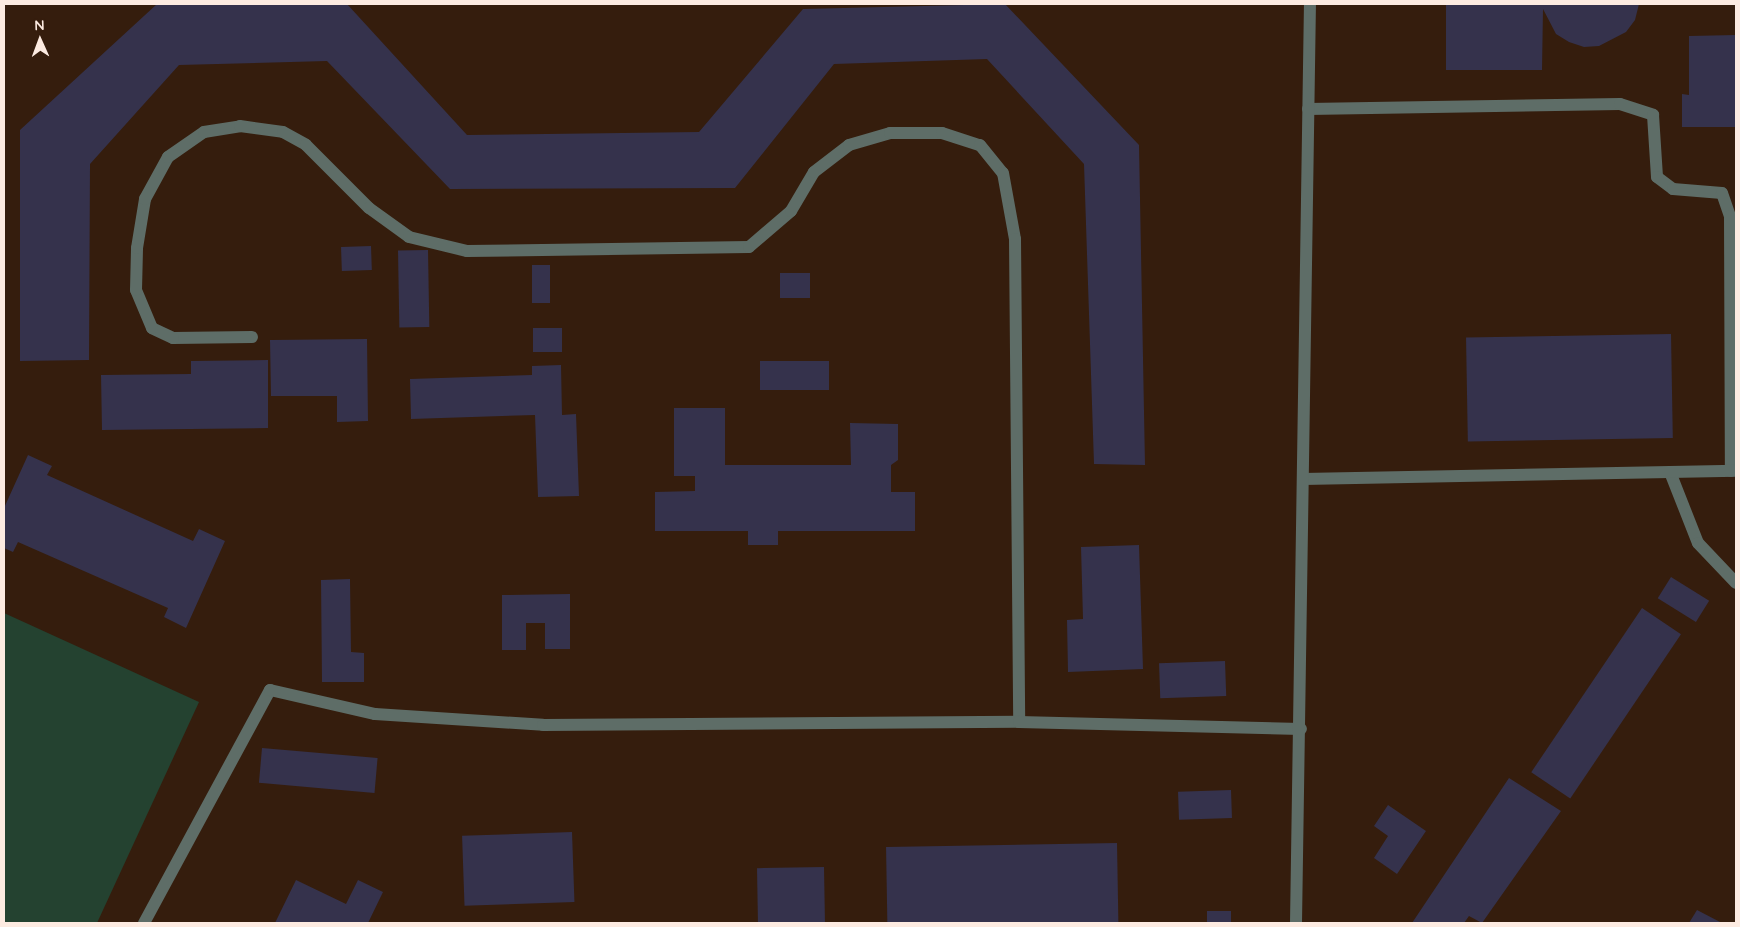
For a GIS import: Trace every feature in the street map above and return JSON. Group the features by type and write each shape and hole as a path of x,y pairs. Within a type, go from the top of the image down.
{"street":[{"path":"1296,923 1301,729 1310,4"},
{"path":"1303,479 1733,471 1730,216 1722,193 1673,189 1657,177 1653,115 1620,104 1308,109"},
{"path":"252,338 174,338 152,328 136,290 137,248 145,199 168,157 204,132 240,126 283,132 306,145 370,208 409,237 467,251 749,247 791,211 814,172 849,145 890,133 942,133 980,145 1003,173 1014,239 1019,722"},
{"path":"1670,472 1698,543 1736,583"},
{"path":"144,923 270,690 375,714 543,725 1019,722 1301,729"}],"green space":[{"path":"4,613 199,702 97,923 4,923"}],"building":[{"path":"157,4 347,4 467,135 699,132 803,9 1005,4 1139,145 1145,465 1094,464 1084,164 987,59 834,64 735,188 450,189 327,61 179,65 90,164 89,360 20,361 20,130"},
{"path":"1446,4 1639,4 1635,20 1626,32 1599,46 1584,47 1569,42 1556,34 1543,9 1542,70 1446,70"},
{"path":"1736,35 1736,127 1682,127 1682,94 1689,95 1689,36"},
{"path":"371,246 372,270 342,271 341,247"},
{"path":"428,250 429,327 399,328 398,251"},
{"path":"532,265 550,265 550,303 532,303"},
{"path":"780,273 810,273 810,298 780,298"},
{"path":"533,328 562,328 562,352 533,352"},
{"path":"1671,334 1673,438 1468,442 1466,338"},
{"path":"367,339 368,421 337,422 337,396 271,396 270,340"},
{"path":"268,360 268,428 102,430 101,375 191,374 191,361"},
{"path":"760,361 829,361 829,390 760,390"},
{"path":"561,365 562,415 576,414 579,496 538,497 535,415 411,419 410,379 532,375 532,366"},
{"path":"674,408 725,408 725,465 851,465 850,423 898,424 898,460 891,465 891,492 915,492 915,531 778,531 778,545 748,545 748,531 655,531 655,492 695,491 695,476 674,476"},
{"path":"28,455 52,466 47,475 193,541 199,529 225,541 186,628 164,617 168,608 18,542 13,552 4,548 4,508"},
{"path":"1139,545 1143,669 1068,672 1067,620 1083,619 1081,547"},
{"path":"1671,577 1709,601 1696,622 1658,598"},
{"path":"350,579 351,652 364,653 364,682 322,682 321,580"},
{"path":"570,594 570,649 545,649 545,623 526,623 526,650 502,650 502,595"},
{"path":"1642,608 1681,634 1570,798 1531,772"},
{"path":"1225,661 1226,696 1160,698 1159,663"},
{"path":"262,748 378,758 375,793 259,783"},
{"path":"1509,778 1561,811 1482,923 1469,916 1464,923 1412,923"},
{"path":"1231,790 1232,818 1179,820 1178,792"},
{"path":"1388,805 1426,831 1397,874 1374,858 1388,836 1374,826"},
{"path":"572,832 574,902 465,906 462,836"},
{"path":"1117,843 1118,923 887,923 886,847"},
{"path":"824,867 825,923 758,923 757,868"},
{"path":"296,880 346,904 358,880 383,892 368,923 275,923"},
{"path":"1697,910 1722,923 1689,923"},
{"path":"1207,911 1231,911 1231,923 1207,923"}]}
